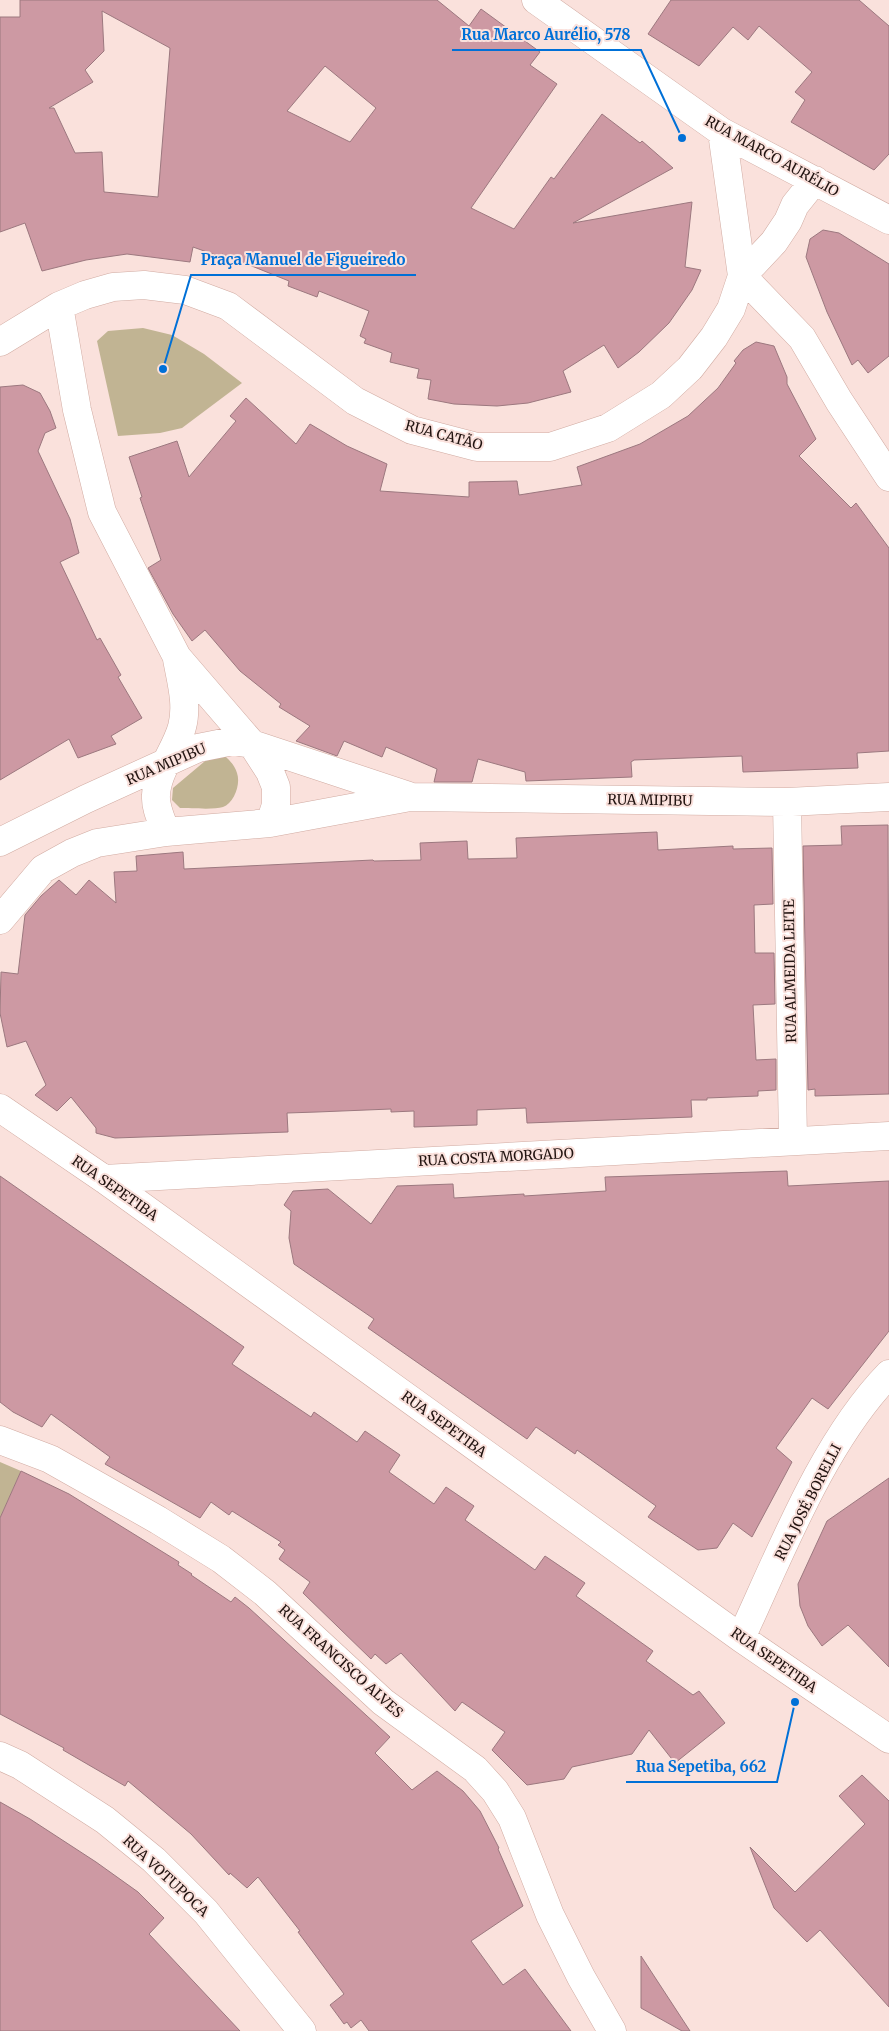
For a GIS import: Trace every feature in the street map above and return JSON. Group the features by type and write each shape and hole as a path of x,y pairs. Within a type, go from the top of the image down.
{"street":[{"name":"RUA MARCO AURÉLIO","path":"536,0 722,132 889,220"},
{"name":"RUA CATÃO","path":"722,132 742,276"},
{"name":"RUA CATÃO","path":"0,342 59,306 85,295 113,287 144,285 185,290 228,306 355,401 412,430 477,447 550,447 608,428 661,395 690,368 714,337 731,309 742,276 774,242 788,221 795,205 815,180"},
{"path":"742,276 802,338 839,400 889,477"},
{"path":"59,306 77,410 102,512 177,657 252,744 270,772 276,787 276,805 270,823"},
{"path":"166,832 158,811 156,796 159,782 182,728 185,709 177,657"},
{"name":"RUA MIPIBU","path":"43,869 8,838 86,798 198,748 217,743 252,744 410,797"},
{"name":"RUA MIPIBU","path":"0,920 43,869 72,853 97,843 166,832 270,823 410,797 786,802 889,797"},
{"name":"RUA ALMEIDA LEITE","path":"786,802 793,1140"},
{"name":"RUA SEPETIBA","path":"0,1108 104,1178 741,1638 889,1739"},
{"name":"RUA COSTA MORGADO","path":"104,1178 889,1136"},
{"name":"RUA JOSÉ BORELLI","path":"741,1638 799,1515 832,1452 872,1392 889,1374"},
{"name":"RUA FRANCISCO ALVES","path":"0,1440 50,1459 158,1520 221,1559 265,1592 383,1702 475,1770 495,1791 512,1818 550,1915 581,1977 612,2031"},
{"name":"RUA VOTUPOCA","path":"0,1756 20,1765 105,1820 154,1860 206,1912 302,2031"}],"shaded area":[{"path":"143,328 172,335 204,354 242,383 182,428 160,433 118,436 97,341 108,331"},
{"path":"217,751 234,766 238,777 236,793 230,802 223,807 208,809 180,808 172,800 173,788"},
{"path":"0,1462 21,1471 0,1518"}],"building":[{"path":"20,0 437,0 469,26 481,9 540,52 530,65 557,84 471,208 514,229 551,177 554,179 602,114 640,143 642,141 673,168 573,223 692,202 685,267 701,270 692,290 669,323 639,352 618,368 604,345 563,371 571,392 528,403 497,406 454,404 428,399 431,380 417,378 419,369 390,362 392,353 364,343 366,339 360,336 369,311 319,291 317,297 288,286 289,281 222,254 221,257 193,247 190,262 127,254 86,260 42,271 25,223 0,232 0,17 20,17","holes":["102,11 170,48 158,197 104,192 102,152 75,153 54,108 49,108 93,82 85,70 104,51","325,66 376,108 350,142 287,111"]},
{"path":"671,0 859,0 889,26 889,154 874,170 791,122 805,100 795,92 812,72 759,26 748,40 733,27 699,66 648,34"},
{"path":"823,230 839,233 889,264 889,356 868,373 858,360 852,365 827,312 806,257 810,239"},
{"path":"756,342 774,346 787,377 787,384 816,439 799,456 851,508 856,503 889,548 889,751 857,753 858,768 743,772 742,756 634,760 631,762 632,777 526,781 525,772 478,759 472,782 434,782 437,769 386,747 382,757 344,741 337,756 296,741 310,726 279,707 281,704 240,671 205,630 192,641 173,614 148,568 161,560 140,498 142,497 129,457 177,441 189,477 236,421 230,416 246,398 296,444 310,424 347,446 387,464 380,491 469,497 469,482 517,481 519,495 582,485 577,467 640,444 688,416 718,388 743,350"},
{"path":"23,385 40,393 50,411 56,428 45,433 38,451 70,519 79,553 60,562 97,640 100,638 121,675 118,677 142,718 111,736 116,744 78,758 69,739 0,780 0,387"},
{"path":"888,825 889,1094 815,1096 815,1089 808,1090 803,846 842,845 841,826"},
{"path":"657,832 658,850 733,846 733,849 772,848 773,904 754,905 755,953 774,953 775,1004 753,1005 756,1060 776,1059 776,1090 758,1091 758,1096 691,1100 692,1117 527,1123 526,1108 477,1110 477,1125 414,1127 414,1111 391,1112 391,1109 287,1113 288,1132 115,1138 96,1133 96,1128 71,1097 57,1111 35,1095 46,1085 26,1041 7,1047 0,1013 1,972 18,974 25,915 41,896 59,880 76,895 89,880 116,903 114,872 137,871 136,856 183,852 184,869 373,860 421,860 420,843 467,841 468,859 517,858 516,838"},
{"path":"787,1171 788,1186 889,1181 889,1331 828,1409 812,1398 776,1448 792,1462 752,1537 733,1523 717,1548 698,1550 648,1517 656,1506 577,1450 575,1454 536,1427 527,1439 368,1328 374,1319 294,1264 289,1238 291,1211 284,1205 293,1191 328,1189 371,1224 397,1186 453,1184 454,1198 524,1194 524,1196 606,1191 605,1177"},
{"path":"0,1176 244,1347 232,1364 311,1417 314,1412 357,1442 365,1431 400,1455 389,1472 434,1504 446,1487 474,1506 465,1520 535,1570 545,1556 585,1583 576,1596 653,1651 646,1661 693,1695 699,1691 725,1723 675,1763 649,1730 632,1754 572,1767 564,1779 527,1785 492,1750 505,1732 462,1702 455,1711 401,1653 386,1664 375,1654 371,1659 303,1593 310,1582 279,1559 285,1550 278,1545 281,1542 232,1511 229,1515 211,1502 200,1518 105,1464 110,1457 51,1414 42,1427 13,1412 0,1402"},
{"path":"21,1471 69,1494 179,1562 178,1565 191,1575 231,1602 235,1597 249,1608 390,1737 375,1753 412,1790 437,1771 463,1791 480,1811 499,1848 523,1906 471,1941 503,1985 525,1969 571,2031 369,2031 361,2020 351,2028 347,2022 344,2024 330,2005 344,1994 298,1932 300,1931 258,1877 247,1888 230,1873 229,1875 191,1834 128,1781 125,1786 63,1750 64,1748 0,1714 0,1518"},
{"path":"889,1478 889,1667 848,1625 822,1646 808,1626 800,1606 798,1584 827,1521"},
{"path":"862,1775 889,1801 889,2007 820,1930 807,1942 774,1908 750,1847 795,1892 865,1824 839,1796"},
{"path":"0,1802 96,1862 138,1892 164,1918 149,1934 240,2031 0,2031"},
{"path":"641,1956 690,2031 682,2031 641,2008"}],"place":[{"name":"Rua Marco Aurélio, 578","path":"682,138"},
{"name":"Praça Manuel de Figueiredo","path":"163,369"},
{"name":"Rua Sepetiba, 662","path":"795,1702"}]}
